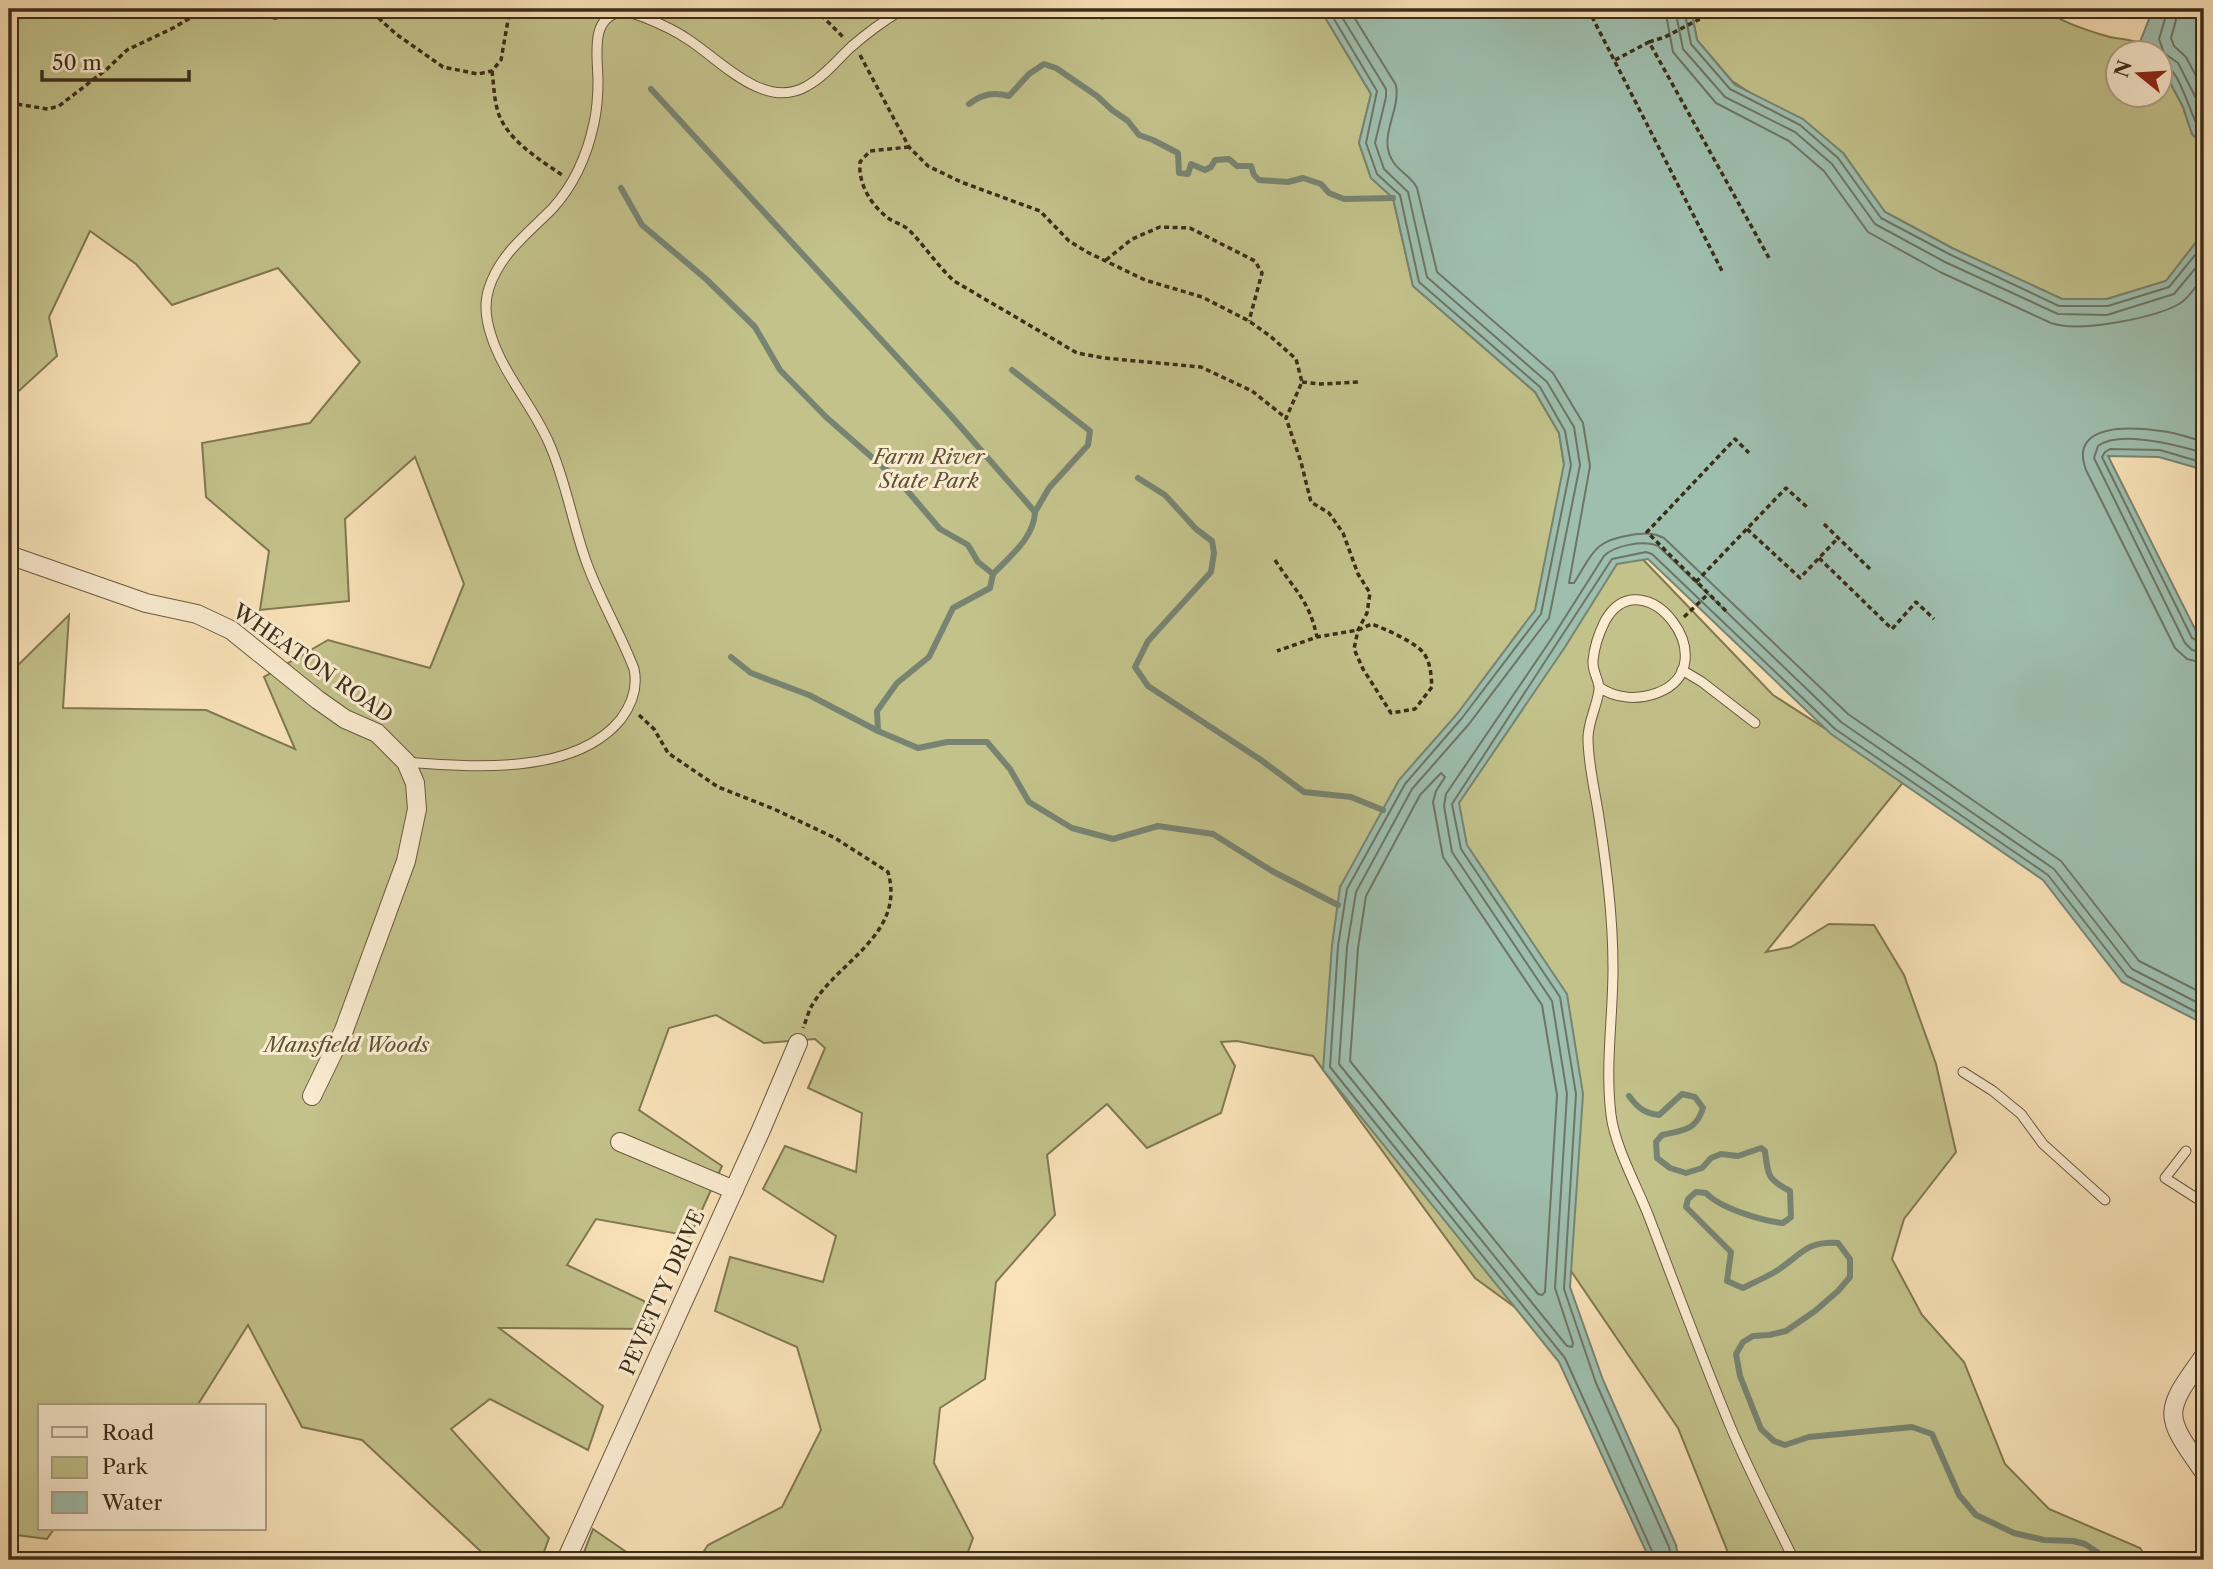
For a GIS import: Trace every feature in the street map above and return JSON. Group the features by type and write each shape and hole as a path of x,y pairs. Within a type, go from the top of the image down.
{"street":[{"name":"WHEATON ROAD","path":"9,555 146,603 197,614 231,630 318,700 345,719 377,733 406,762 415,783 417,809 405,861 344,1030 312,1096"},
{"name":"PEVETTY DRIVE","path":"566,1560 798,1043"},
{"path":"620,1142 734,1189"},
{"path":"2204,1356 2179,1391 2172,1420 2183,1443 2204,1472"}],"lane":[{"path":"406,762 469,767 556,756 582,747 609,732 629,706 636,686 634,669 586,561 558,464 536,418 495,347 486,312 488,292 499,267 511,249 553,208 572,182 587,152 595,116 598,34 606,19 613,12 636,13 671,29 746,81 767,90 790,92 807,86 852,46 903,9"},
{"path":"1079,9 1102,14 1116,9"},
{"path":"1644,600 1665,612 1682,636 1686,647 1682,670 1669,687 1640,697 1610,695 1600,687 1593,671 1596,643 1607,618 1619,604 1644,600"},
{"path":"1682,670 1755,723"},
{"path":"1600,687 1588,737 1611,898 1613,970 1608,1065 1611,1118 1681,1304 1733,1431 1794,1560"},
{"path":"1963,1072 1993,1091 2021,1114 2043,1144 2105,1200"},
{"path":"2186,1152 2165,1178 2204,1203"}],"path":[{"path":"9,103 48,109 59,106 127,50 206,9"},
{"path":"240,9 275,18 320,9"},
{"path":"364,9 373,13 396,34 443,67 478,74 492,71 502,60 510,9"},
{"path":"815,9 862,57 909,147 928,166 961,182 1040,211 1069,241 1144,280 1202,297 1249,321 1270,336 1296,359 1302,382 1286,418"},
{"path":"1588,9 1722,271"},
{"path":"1615,61 1719,9"},
{"path":"1649,42 1769,258"},
{"path":"492,71 500,116 510,131 527,151 572,182"},
{"path":"909,147 870,151 860,162 859,173 872,203 889,219 909,229 937,266 954,281 1077,353 1201,367 1252,391 1286,418 1311,502 1329,513 1343,533 1358,574 1370,593 1367,613 1358,630 1354,649 1381,700 1391,713 1415,709 1432,688 1431,669 1424,652 1390,631 1372,624 1358,630 1317,637 1277,651"},
{"path":"1105,260 1132,239 1160,227 1190,228 1255,261 1262,272 1249,321"},
{"path":"1302,382 1358,382"},
{"path":"1726,611 1647,532 1735,439 1749,453"},
{"path":"1696,582 1786,488 1808,508"},
{"path":"1824,524 1870,569"},
{"path":"1746,529 1800,578 1838,538"},
{"path":"1819,558 1892,629 1916,602 1934,619"},
{"path":"1275,560 1312,614 1317,637"},
{"path":"1694,608 1708,594"},
{"path":"629,706 654,729 668,753 684,766 718,787 774,809 835,838 888,872 893,888 880,930 811,1007 798,1043"}],"green space":[{"name":"Farm River State Park","path":"9,9 1320,9 1371,94 1359,143 1371,178 1393,198 1413,286 1535,392 1559,433 1564,465 1633,549 1773,695 1905,780 1766,952 1791,947 1829,924 1874,925 1904,975 1936,1064 1956,1152 1904,1219 1892,1259 1922,1315 1964,1362 2005,1464 2049,1509 2140,1548 2148,1560 1731,1560 1678,1428 1571,1271 1516,1308 1475,1278 1313,1056 1237,1041 1221,1042 1235,1066 1221,1113 1147,1148 1107,1104 1047,1155 1055,1215 996,1282 985,1379 940,1408 934,1463 973,1538 965,1560 698,1560 708,1545 782,1507 821,1430 797,1347 715,1311 730,1257 823,1282 836,1236 763,1189 785,1146 856,1172 862,1113 808,1088 825,1048 815,1039 764,1043 716,1015 669,1028 639,1110 722,1166 690,1236 596,1219 567,1265 644,1301 656,1329 499,1328 603,1406 588,1450 490,1399 451,1429 549,1538 541,1560 490,1560 362,1440 302,1427 248,1325 198,1404 38,1404 38,1530 53,1530 47,1539 9,1534 9,674 69,615 63,708 206,710 295,749 264,677 328,640 430,668 464,584 415,457 345,519 349,601 260,610 269,551 206,497 202,443 310,423 360,362 278,268 172,305 136,264 90,231 49,317 57,356 9,400"},
{"path":"1691,9 2044,9 2084,29 2116,38 2104,38 2104,108 2174,108 2174,90 2192,134 2204,146 2204,232 2166,281 2107,299 2062,299 1952,248 1885,212 1843,153 1732,81 1697,40"},
{"path":"593,1529 638,1560 581,1560"}],"water":[{"path":"1320,9 1691,9 1697,40 1735,85 1803,119 1843,153 1885,212 1952,248 2062,299 2107,299 2166,281 2204,232 2204,470 2159,457 2108,456 2198,635 2204,638 2204,1024 2122,982 2043,880 1831,734 1648,559 1617,564 1565,647 1459,803 1467,845 1567,994 1583,1094 1570,1287 1603,1380 1676,1545 1679,1560 1650,1560 1559,1362 1323,1070 1332,945 1340,887 1399,780 1457,714 1535,610 1564,464 1559,433 1535,392 1413,286 1393,198 1371,178 1359,143 1371,94"},
{"path":"2153,9 2204,9 2204,146 2192,134 2174,90 2174,38 2142,38"}],"waterway":[{"path":"969,104 988,95 1009,96 1029,74 1044,64 1056,68 1097,96 1128,121 1139,135 1178,153 1179,173 1188,174 1191,164 1205,170 1211,167 1215,160 1229,159 1237,166 1251,166 1259,180 1288,182 1303,178 1321,184 1329,193 1344,199 1393,198"},
{"path":"651,89 952,417 1035,512 1026,538 993,574"},
{"path":"621,188 642,225 706,279 755,327 780,370 826,417 899,481 940,529 968,545 978,562 993,574 990,588 953,608 929,657 897,683 877,711 878,731 918,748 947,742 987,742 1010,769 1029,802 1072,828 1113,839 1158,826 1213,834 1272,871 1338,905"},
{"path":"1012,370 1090,431 1088,445 1049,488 1035,512"},
{"path":"1138,478 1165,495 1196,529 1212,541 1214,553 1211,572 1148,641 1135,667 1148,686 1261,760 1304,792 1351,797 1383,810"},
{"path":"731,657 751,673 809,695 878,731"},
{"path":"1629,1096 1642,1109 1659,1115 1682,1094 1695,1097 1703,1108 1692,1125 1662,1135 1656,1142 1657,1158 1670,1168 1686,1173 1702,1168 1711,1158 1721,1154 1738,1156 1761,1148 1765,1151 1770,1176 1790,1191 1791,1217 1783,1223 1742,1213 1721,1204 1706,1193 1696,1192 1688,1199 1686,1207 1731,1252 1727,1281 1743,1288 1773,1273 1809,1247 1826,1243 1838,1243 1850,1259 1850,1277 1815,1311 1786,1331 1753,1336 1743,1342 1736,1354 1740,1376 1761,1429 1774,1441 1785,1445 1809,1437 1912,1427 1932,1434 1959,1495 1976,1515 2014,1533 2044,1540 2085,1544 2100,1554 2120,1560"}],"park label":[{"name":"Mansfield Woods","path":"347,1044"}]}
